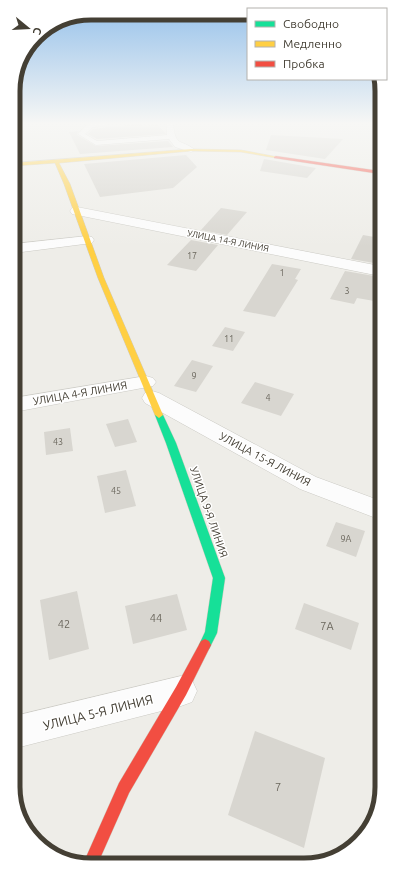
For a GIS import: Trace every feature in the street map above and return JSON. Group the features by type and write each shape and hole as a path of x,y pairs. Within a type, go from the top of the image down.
{"street":[{"name":"УЛИЦА 9-Я ЛИНИЯ","path":"60,165 101,278 171,443 219,578 211,633 180,691 124,788 93,858"},
{"path":"329,165 375,172"},
{"name":"УЛИЦА 14-Я ЛИНИЯ","path":"77,211 375,270"},
{"path":"20,248 87,240"},
{"name":"УЛИЦА 4-Я ЛИНИЯ","path":"20,404 149,390"},
{"name":"УЛИЦА 15-Я ЛИНИЯ","path":"149,390 308,483 375,509"},
{"name":"УЛИЦА 5-Я ЛИНИЯ","path":"20,731 180,691"}],"building":[{"path":"84,165 195,165 197,167 173,188 100,197"},
{"path":"262,165 299,165 316,168 307,178 260,171"},
{"path":"221,208 247,212 227,235 201,230"},
{"path":"363,235 375,237 375,263 351,259"},
{"path":"191,240 218,245 196,271 167,265"},
{"path":"272,264 301,269 295,279 298,280 275,317 243,311"},
{"path":"345,271 375,276 375,301 357,298 354,304 330,299"},
{"path":"225,327 245,332 233,351 212,346"},
{"path":"192,360 213,366 196,392 174,386"},
{"path":"255,382 294,394 281,416 241,403"},
{"path":"128,419 137,442 115,447 106,424"},
{"path":"70,428 73,451 46,455 44,432"},
{"path":"126,470 136,506 105,513 97,476"},
{"path":"336,522 365,531 356,557 326,546"},
{"path":"77,591 89,649 49,660 40,600"},
{"path":"177,594 187,630 133,644 125,606"},
{"path":"304,603 359,623 351,650 295,629"},
{"path":"255,731 325,758 304,848 228,815"}],"traffic: fast":[{"path":"159,415 171,443 219,578 211,633 205,645"}],"traffic: slow":[{"path":"58,165 67,184 101,278 159,415"}],"traffic: jam":[{"path":"328,165 375,172"},
{"path":"92,858 124,788 181,691 205,645"}]}
